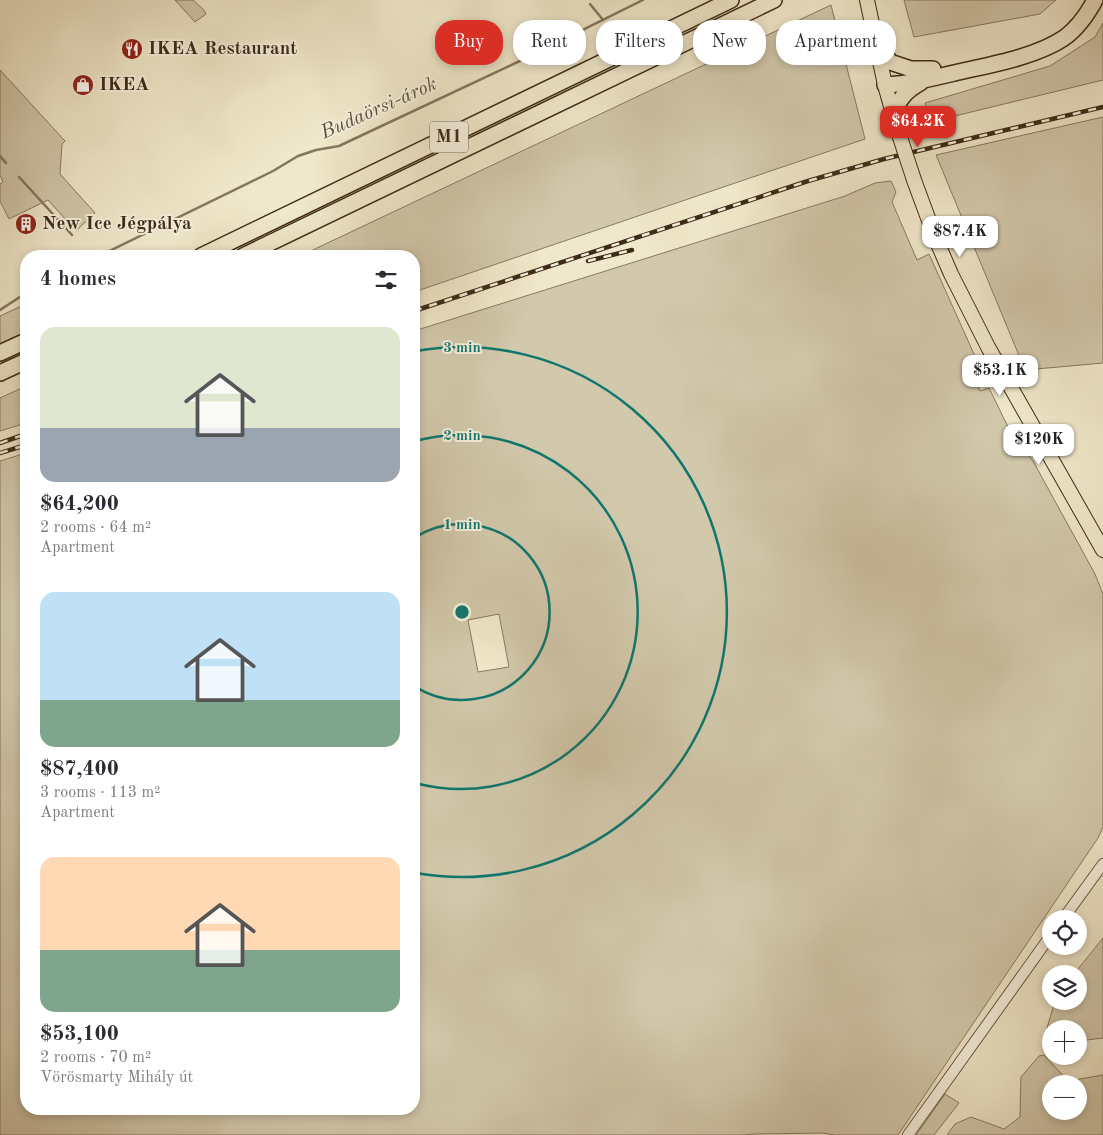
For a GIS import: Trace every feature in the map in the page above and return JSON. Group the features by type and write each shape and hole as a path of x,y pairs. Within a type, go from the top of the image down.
{"highway":[{"path":"697,17 723,0"},
{"name":"M1","path":"213,250 731,0"},
{"name":"M1","path":"255,250 774,0"},
{"path":"885,85 900,84 1020,48 1047,37 1063,27 1071,19 1084,0"},
{"path":"894,120 902,97 929,75 1011,60 1050,46 1074,29 1096,0"},
{"path":"896,64 929,75"},
{"path":"0,354 20,344"},
{"path":"0,373 20,364"}],"main road":[{"path":"867,0 871,20"},
{"path":"881,65 894,120 914,180 951,274 1005,378 1103,550"}],"street":[{"path":"1070,910 1103,864"},
{"path":"908,1135 1042,948"}],"shaded area":[{"path":"175,0 193,0 206,14 195,22"},
{"path":"904,0 1056,0 1040,14 914,37"},
{"path":"831,5 835,20 799,20"},
{"path":"1103,23 1103,80 930,122 925,103 1050,66 1095,37"},
{"path":"776,31 776,65 846,65 865,139 420,290 420,250 313,250 704,65 766,65 766,36"},
{"path":"0,70 65,141 62,144 60,174 95,213 76,231 48,200 9,219 0,201 0,184 3,182 0,175"},
{"path":"1103,117 1103,363 1025,370 936,155"},
{"path":"891,181 896,192 892,202 917,260 929,254 974,354 970,366 980,391 989,388 1012,435 1033,461 1095,574 1103,594 1103,827 1098,838 1050,910 1042,910 1042,921 898,1135 835,1135 823,1133 741,1135 0,1135 0,461 20,455 20,1115 420,1115 420,329 845,196 875,183","holes":["499,614 509,667 478,672 468,620"]},
{"path":"20,307 20,335 0,344 0,316"},
{"path":"20,389 20,425 0,431 0,398"},
{"path":"1103,938 1103,1038 1087,1040 1087,1020 1049,1020 1052,1010 1087,1010 1087,965 1081,965"},
{"path":"1042,1055 1042,1065 1053,1065 1062,1075 1042,1075 1042,1120 1087,1120 1087,1078 1103,1075 1103,1135 947,1135 955,1124 971,1117 1004,1129 1020,1117 1021,1077 1039,1056"},
{"path":"945,1094 959,1103 934,1135 916,1135"}],"waterway":[{"name":"Budaörsi-árok","path":"111,250 273,171 298,156 316,150 339,146 524,59 643,0"},
{"path":"590,4 603,20"},
{"name":"Budaörsi-árok","path":"0,156 6,163"},
{"name":"Budaörsi-árok","path":"19,177 72,235"},
{"name":"Budaörsi-árok","path":"0,310 20,297"}],"railway":[{"path":"420,309 808,181 884,159 1103,107"},
{"path":"588,261 632,250"},
{"path":"0,443 20,436"},
{"path":"0,453 20,447"}],"place":[{"name":"IKEA Restaurant","path":"132,49"},
{"name":"IKEA","path":"83,85"},
{"name":"New Ice Jégpálya","path":"26,224"}]}
